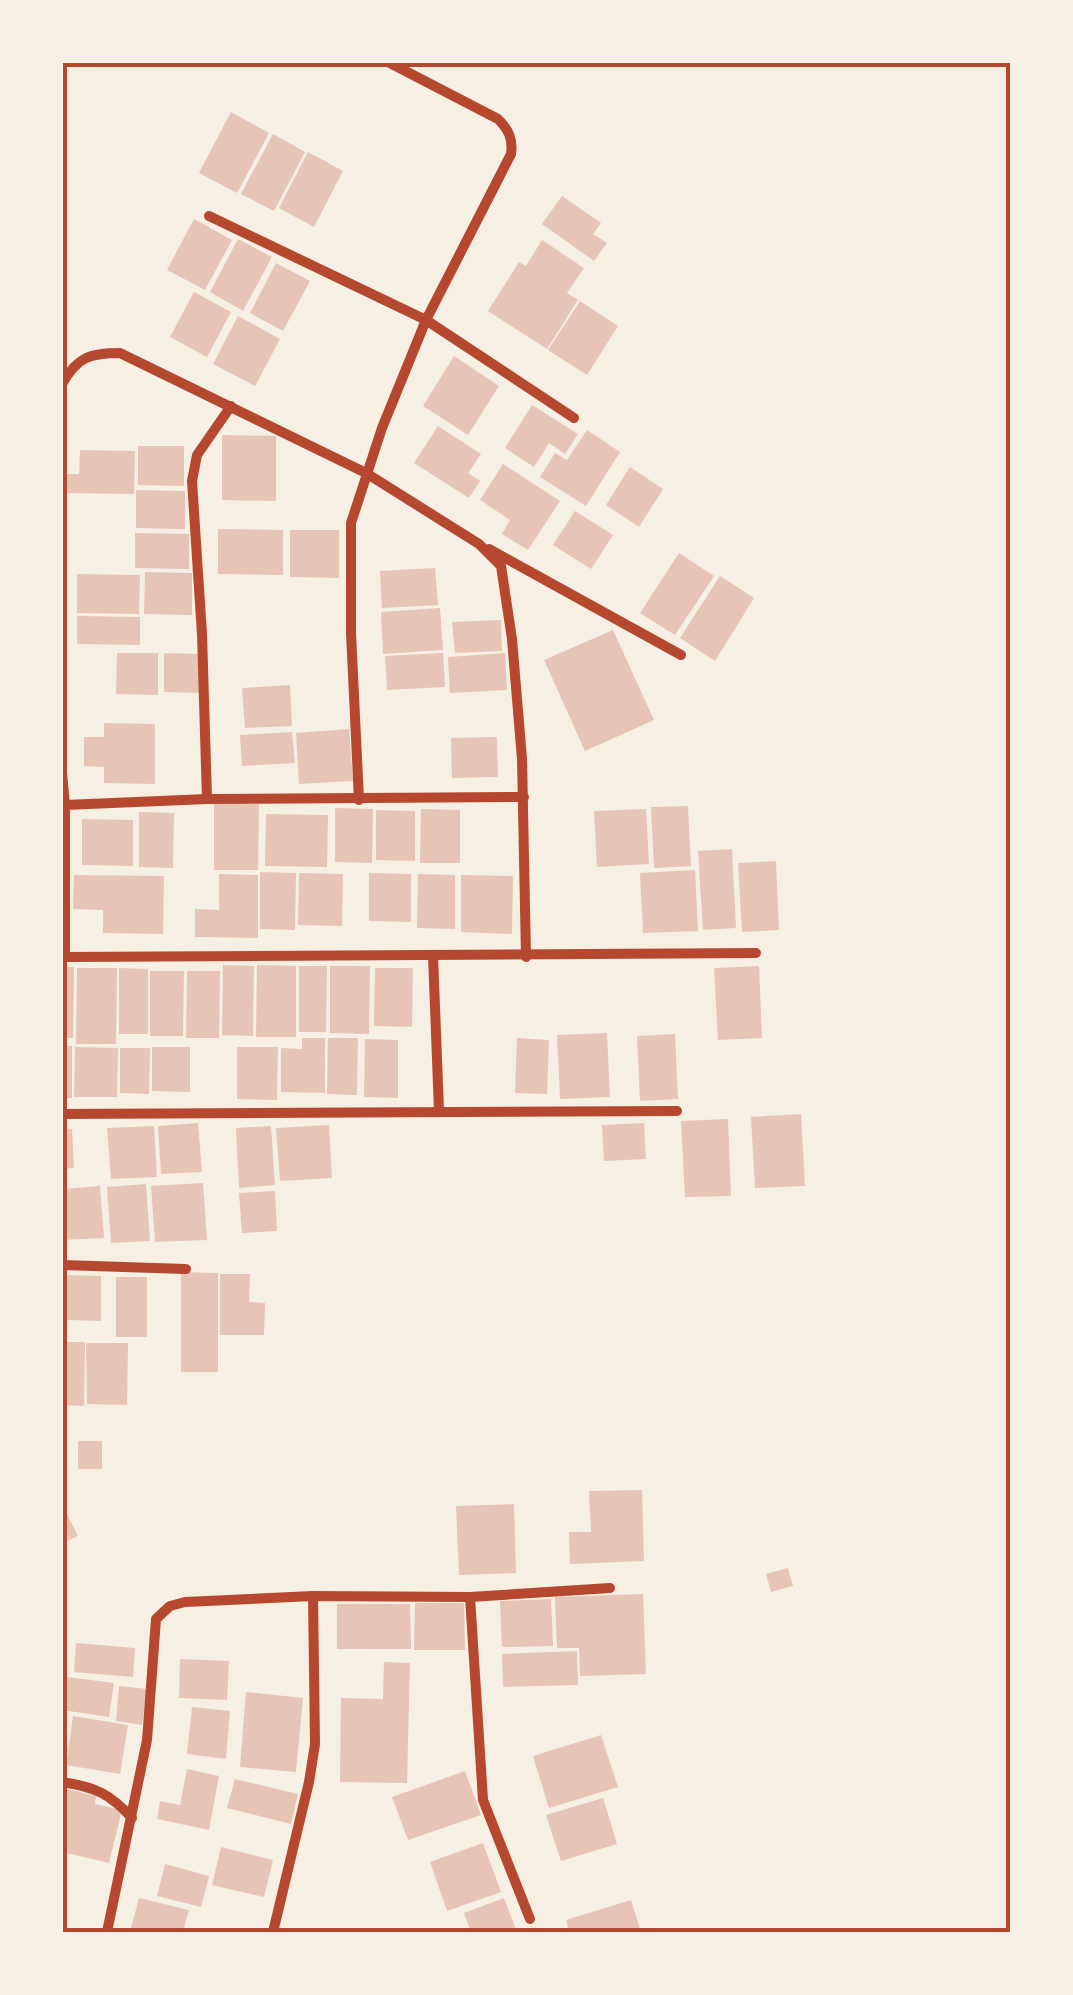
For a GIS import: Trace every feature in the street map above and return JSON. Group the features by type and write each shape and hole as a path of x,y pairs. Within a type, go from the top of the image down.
{"street":[{"path":"358,800 351,523 366,473 426,320 511,154 512,143 508,129 498,120 388,62"},
{"path":"209,216 426,320 574,418"},
{"path":"62,384 70,370 93,353 120,353 366,473 478,544 681,655"},
{"path":"207,799 192,480 197,455 230,406"},
{"path":"478,544 501,566 506,594 524,797 526,957"},
{"path":"62,773 64,957 756,953"},
{"path":"64,805 207,799 524,797"},
{"path":"433,955 438,1110"},
{"path":"62,1114 677,1111"},
{"path":"62,1264 186,1269"},
{"path":"108,1932 148,1740 156,1620 170,1606 184,1602 313,1596 470,1597 610,1588"},
{"path":"272,1932 315,1744 313,1596"},
{"path":"470,1597 483,1800 530,1919"},
{"path":"62,1782 84,1785 112,1796 132,1818"}],"building":[{"path":"231,112 269,133 237,193 199,173"},
{"path":"273,134 305,152 274,211 241,194"},
{"path":"308,152 343,171 314,227 279,208"},
{"path":"562,196 601,223 593,234 607,243 594,261 542,224"},
{"path":"194,219 232,240 205,290 167,270"},
{"path":"238,239 272,257 243,311 210,292"},
{"path":"542,240 584,268 567,293 578,300 547,349 488,311 519,262 526,266"},
{"path":"276,263 310,281 283,331 250,313"},
{"path":"194,292 231,312 207,357 170,337"},
{"path":"580,301 618,326 587,375 548,350"},
{"path":"238,316 280,339 255,386 213,364"},
{"path":"454,356 499,386 468,435 423,406"},
{"path":"532,405 578,434 565,454 549,443 534,467 505,448"},
{"path":"438,426 481,454 468,473 480,481 469,498 414,463"},
{"path":"587,430 620,452 586,506 540,477 555,453 567,460"},
{"path":"222,435 276,436 276,501 222,500"},
{"path":"138,446 184,446 184,486 138,485"},
{"path":"80,450 135,451 134,494 62,493 62,474 79,474"},
{"path":"503,464 560,501 528,550 502,534 510,520 480,500"},
{"path":"630,467 663,489 639,527 606,505"},
{"path":"136,490 185,491 185,529 136,528"},
{"path":"575,511 613,535 591,569 553,545"},
{"path":"218,529 283,530 283,575 218,574"},
{"path":"290,530 339,530 339,578 290,577"},
{"path":"135,533 189,534 189,569 135,568"},
{"path":"679,553 714,576 675,635 640,613"},
{"path":"435,568 438,605 382,608 380,571"},
{"path":"145,572 192,573 192,615 144,614"},
{"path":"77,574 140,575 139,614 77,613"},
{"path":"720,576 754,598 715,661 680,638"},
{"path":"440,608 443,650 383,654 381,612"},
{"path":"77,616 140,617 140,645 77,644"},
{"path":"501,620 502,651 455,653 452,622"},
{"path":"613,630 654,720 585,751 544,660"},
{"path":"117,653 158,653 158,695 116,694"},
{"path":"164,653 199,654 199,693 164,692"},
{"path":"443,653 445,687 387,690 385,656"},
{"path":"505,653 507,690 450,693 448,657"},
{"path":"290,685 292,726 245,728 242,688"},
{"path":"104,723 155,724 155,784 104,783 104,767 84,766 84,737 104,737"},
{"path":"349,729 353,781 299,784 296,733"},
{"path":"292,732 295,763 242,766 240,735"},
{"path":"497,737 498,777 452,778 451,738"},
{"path":"214,803 259,804 258,870 214,870"},
{"path":"688,806 691,866 654,868 651,807"},
{"path":"335,808 373,809 372,863 335,862"},
{"path":"421,809 460,810 460,863 420,863"},
{"path":"646,809 649,864 597,867 594,811"},
{"path":"376,810 415,811 415,861 376,860"},
{"path":"139,812 174,813 173,868 139,867"},
{"path":"266,814 328,815 327,867 265,866"},
{"path":"82,819 133,820 133,866 82,865"},
{"path":"732,849 736,928 703,930 698,851"},
{"path":"776,861 779,930 742,932 738,863"},
{"path":"695,870 698,931 643,933 640,873"},
{"path":"260,872 296,873 295,930 260,929"},
{"path":"299,873 343,874 342,926 298,925"},
{"path":"369,873 411,874 411,922 369,921"},
{"path":"219,874 258,875 258,938 195,937 195,909 219,910"},
{"path":"418,874 455,875 455,929 417,928"},
{"path":"74,875 164,876 163,934 103,933 103,910 73,909"},
{"path":"461,875 513,876 512,934 461,932"},
{"path":"223,965 254,966 253,1036 222,1035"},
{"path":"257,965 296,966 296,1037 256,1037"},
{"path":"299,966 327,966 326,1032 299,1032"},
{"path":"330,966 370,966 369,1034 330,1033"},
{"path":"759,966 762,1038 718,1040 714,968"},
{"path":"62,967 74,967 73,1038 62,1038"},
{"path":"77,968 117,968 116,1044 76,1044"},
{"path":"119,968 148,969 148,1034 119,1034"},
{"path":"375,968 413,968 412,1027 374,1026"},
{"path":"150,971 184,971 183,1036 150,1036"},
{"path":"187,971 220,971 219,1038 186,1038"},
{"path":"607,1033 610,1097 560,1099 557,1035"},
{"path":"675,1034 678,1099 640,1101 637,1036"},
{"path":"302,1038 325,1038 325,1093 281,1092 281,1048 302,1049"},
{"path":"328,1038 358,1038 357,1095 327,1094"},
{"path":"517,1038 549,1040 547,1094 515,1093"},
{"path":"365,1039 398,1040 398,1098 364,1097"},
{"path":"62,1046 72,1046 72,1098 62,1098"},
{"path":"75,1047 118,1048 117,1097 74,1097"},
{"path":"152,1047 190,1047 190,1092 152,1091"},
{"path":"237,1047 278,1047 277,1100 237,1099"},
{"path":"120,1048 150,1048 149,1094 120,1093"},
{"path":"801,1114 805,1186 755,1188 751,1117"},
{"path":"728,1119 731,1196 685,1197 681,1121"},
{"path":"198,1123 202,1172 161,1174 158,1126"},
{"path":"644,1123 646,1159 604,1161 602,1125"},
{"path":"329,1125 332,1178 280,1181 276,1128"},
{"path":"154,1126 157,1177 111,1179 107,1128"},
{"path":"271,1126 275,1185 239,1188 236,1128"},
{"path":"72,1129 74,1168 62,1169 62,1130"},
{"path":"203,1183 207,1240 155,1242 151,1186"},
{"path":"146,1184 150,1241 111,1243 107,1187"},
{"path":"100,1186 104,1238 62,1240 62,1189"},
{"path":"275,1191 277,1231 242,1233 239,1193"},
{"path":"181,1272 218,1273 218,1372 181,1372"},
{"path":"220,1274 250,1274 249,1302 265,1303 264,1335 220,1335"},
{"path":"66,1275 101,1276 101,1321 67,1320"},
{"path":"116,1277 147,1277 147,1337 116,1337"},
{"path":"62,1342 85,1342 84,1406 62,1405"},
{"path":"86,1343 128,1343 127,1405 87,1404"},
{"path":"78,1441 102,1441 102,1469 78,1469"},
{"path":"642,1490 644,1561 570,1564 569,1532 591,1532 589,1491"},
{"path":"514,1504 516,1573 459,1575 456,1506"},
{"path":"65,1510 78,1536 62,1543 62,1512"},
{"path":"788,1568 793,1586 771,1592 766,1574"},
{"path":"643,1594 646,1674 580,1676 579,1648 557,1648 555,1597"},
{"path":"551,1599 553,1646 502,1647 500,1601"},
{"path":"415,1603 464,1603 465,1650 414,1650"},
{"path":"337,1604 410,1604 411,1649 337,1649"},
{"path":"76,1643 135,1648 133,1677 74,1672"},
{"path":"577,1651 578,1685 503,1687 502,1654"},
{"path":"180,1659 229,1661 227,1700 179,1698"},
{"path":"384,1662 410,1663 407,1783 340,1782 341,1698 383,1699"},
{"path":"67,1677 114,1683 109,1717 62,1710"},
{"path":"119,1686 147,1689 142,1725 116,1721"},
{"path":"246,1692 303,1698 296,1772 240,1767"},
{"path":"192,1707 230,1711 226,1759 187,1754"},
{"path":"73,1716 128,1725 120,1774 66,1765"},
{"path":"601,1735 618,1787 549,1808 533,1756"},
{"path":"187,1769 219,1776 209,1830 157,1819 160,1801 180,1805"},
{"path":"465,1771 481,1815 408,1840 392,1797"},
{"path":"235,1779 298,1794 291,1824 227,1808"},
{"path":"62,1788 96,1796 95,1804 122,1810 109,1863 62,1852"},
{"path":"603,1798 617,1844 561,1861 546,1815"},
{"path":"483,1843 501,1892 447,1911 430,1862"},
{"path":"221,1847 273,1860 264,1897 212,1885"},
{"path":"165,1864 209,1876 201,1907 157,1896"},
{"path":"139,1898 189,1910 183,1932 130,1932"},
{"path":"504,1898 517,1932 471,1932 464,1913"},
{"path":"631,1900 641,1932 569,1932 566,1920"}]}
